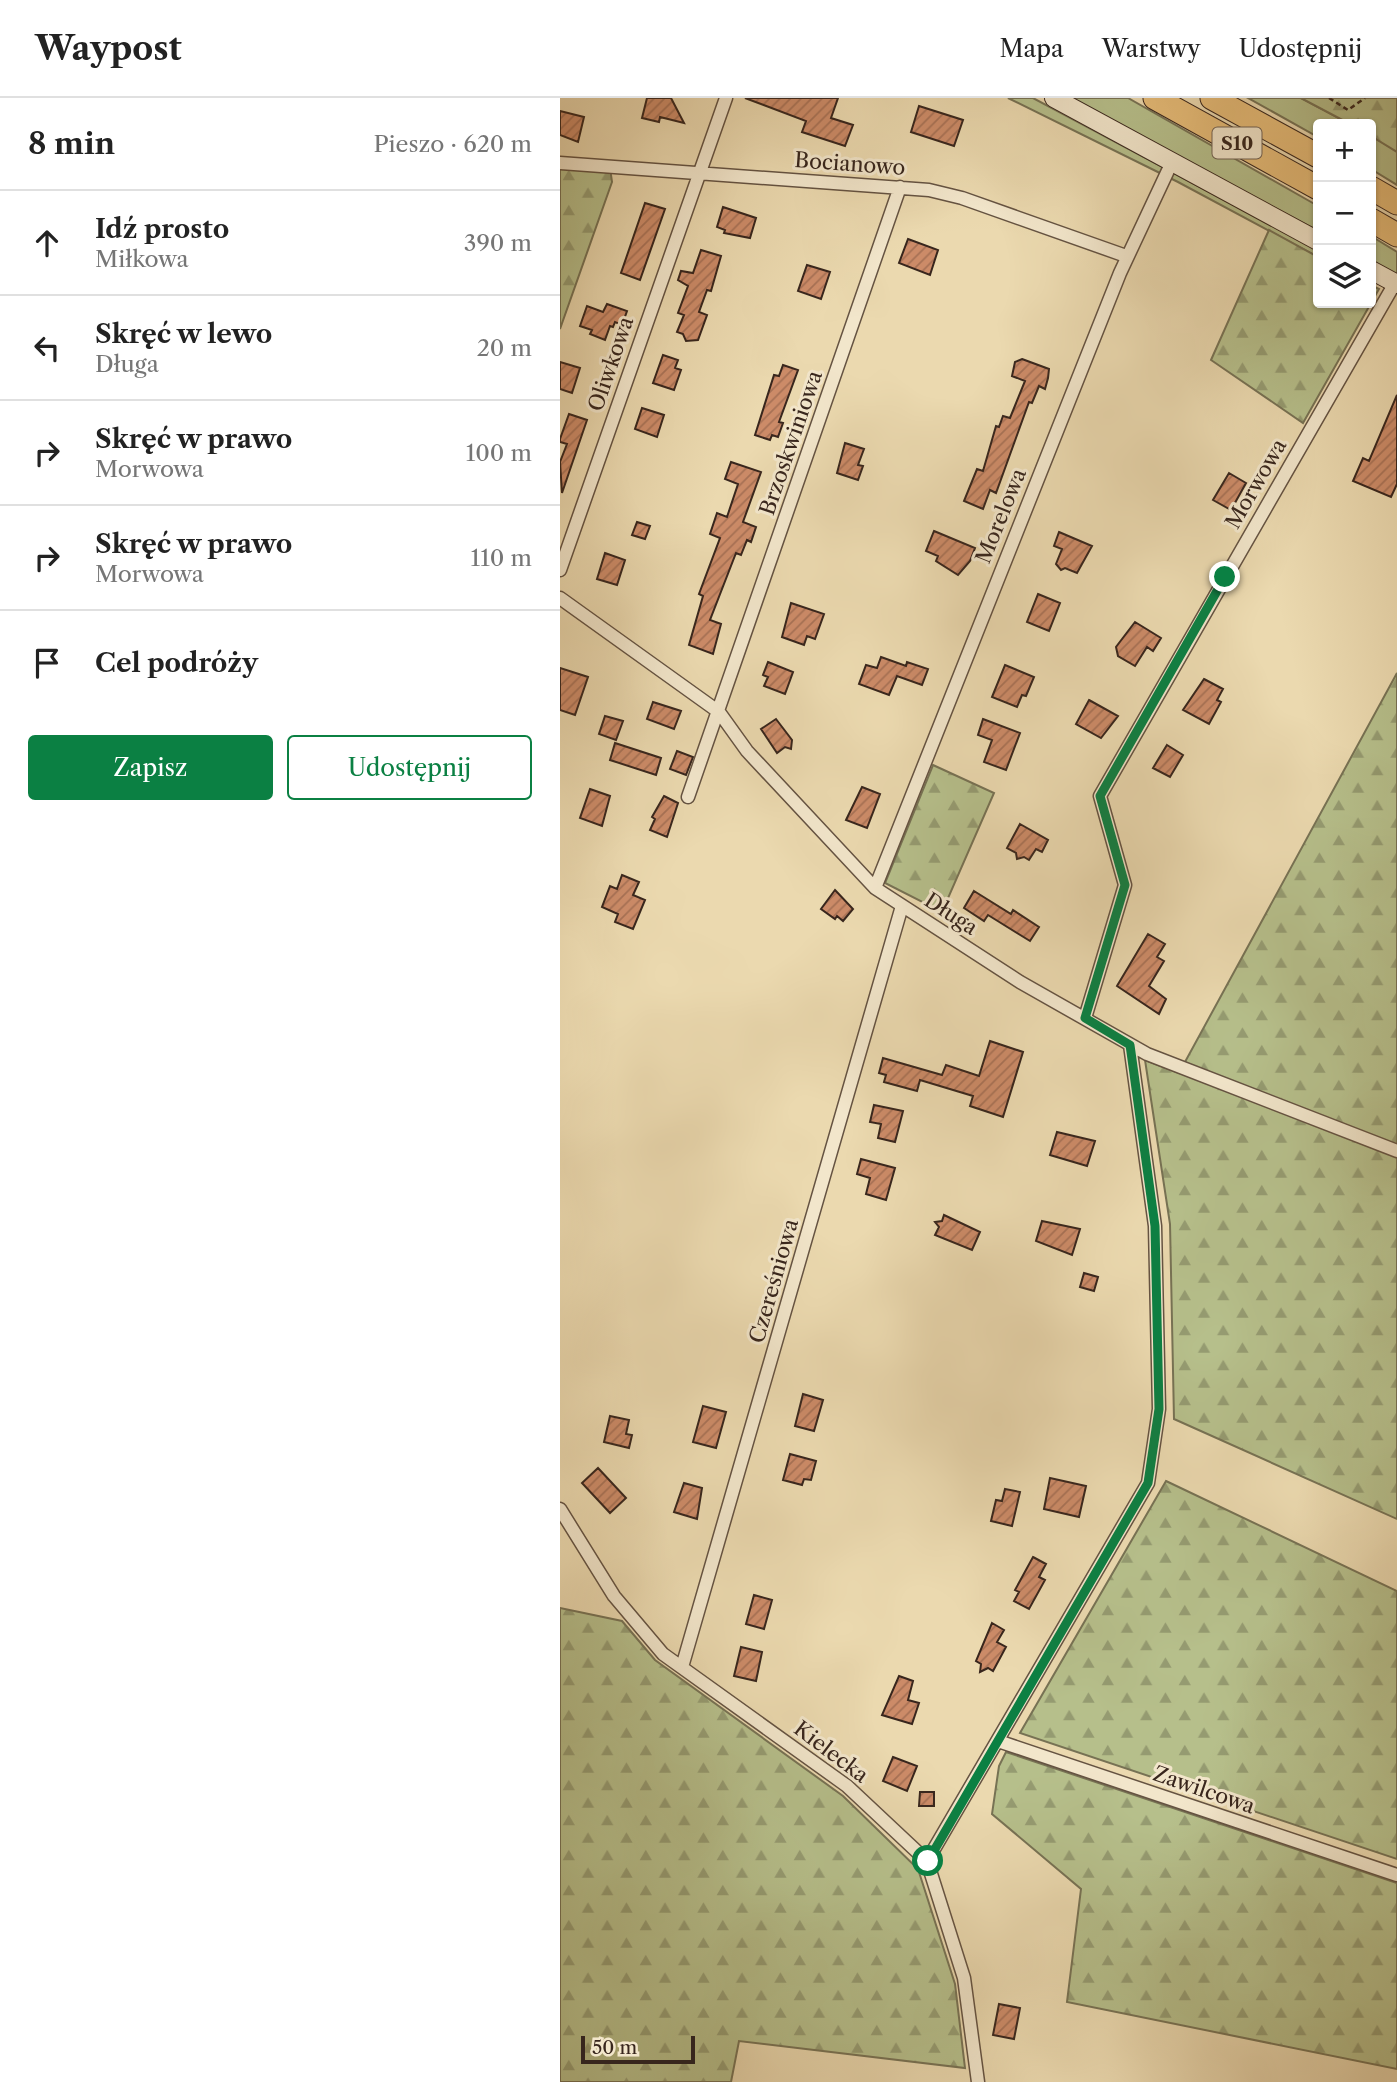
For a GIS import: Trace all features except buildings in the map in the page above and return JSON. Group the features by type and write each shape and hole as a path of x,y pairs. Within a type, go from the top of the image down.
{"highway":[{"name":"S10","path":"1155,98 1313,185"},
{"name":"S10","path":"1212,98 1313,153"},
{"path":"1376,191 1397,203"},
{"path":"1376,223 1397,235"}],"street":[{"name":"Oliwkowa","path":"560,570 726,98"},
{"path":"1054,98 1313,238"},
{"name":"Morelowa","path":"875,888 1126,256 1172,162"},
{"name":"Bocianowo","path":"560,163 900,187 962,198 1126,256"},
{"name":"Brzoskwiniowa","path":"688,797 900,187"},
{"path":"1376,273 1396,283"},
{"name":"Morwowa","path":"1085,1018 1125,885 1100,796 1396,283"},
{"name":"Długa","path":"560,598 719,712 747,751 875,888 902,906 1020,982 1130,1045 1171,1064 1397,1151"},
{"name":"Czereśniowa","path":"682,1667 902,906"},
{"path":"978,2082 964,1978 928,1861 1148,1483 1159,1409 1155,1226 1130,1045"},
{"name":"Kielecka","path":"560,1509 614,1595 663,1654 847,1786 928,1861"},
{"name":"Zawilcowa","path":"998,1741 1397,1875"}],"path":[{"path":"1329,98 1348,110 1366,98"}],"green space":[{"path":"1008,98 1033,98 1313,247 1313,254 1178,182"},
{"path":"1068,98 1128,98 1313,203 1313,228"},
{"path":"1248,98 1301,98 1341,119 1313,119 1313,134"},
{"path":"1301,98 1397,98 1397,152 1376,139 1376,119 1341,119"},
{"path":"1376,139 1397,151 1397,185 1376,172"},
{"path":"560,167 610,168 612,182 560,329"},
{"path":"1269,230 1313,254 1313,308 1368,308 1303,423 1211,360"},
{"path":"1376,239 1397,252 1397,275 1376,263"},
{"path":"1397,673 1397,1519 1174,1419 1170,1224 1145,1060 1179,1073"},
{"path":"933,765 994,793 942,912 885,883"},
{"path":"1166,1481 1397,1591 1397,1859 1020,1733"},
{"path":"560,1608 622,1621 655,1660 843,1796 918,1869 955,1984 965,2068 739,2041 731,2082 560,2082"},
{"path":"1006,1752 1397,1883 1397,2069 1067,2002 1081,1889 992,1814 999,1766"}],"route":[{"path":"928,1861 1148,1483 1159,1409 1155,1226 1130,1045 1085,1018 1125,885 1100,796 1225,577"}]}
